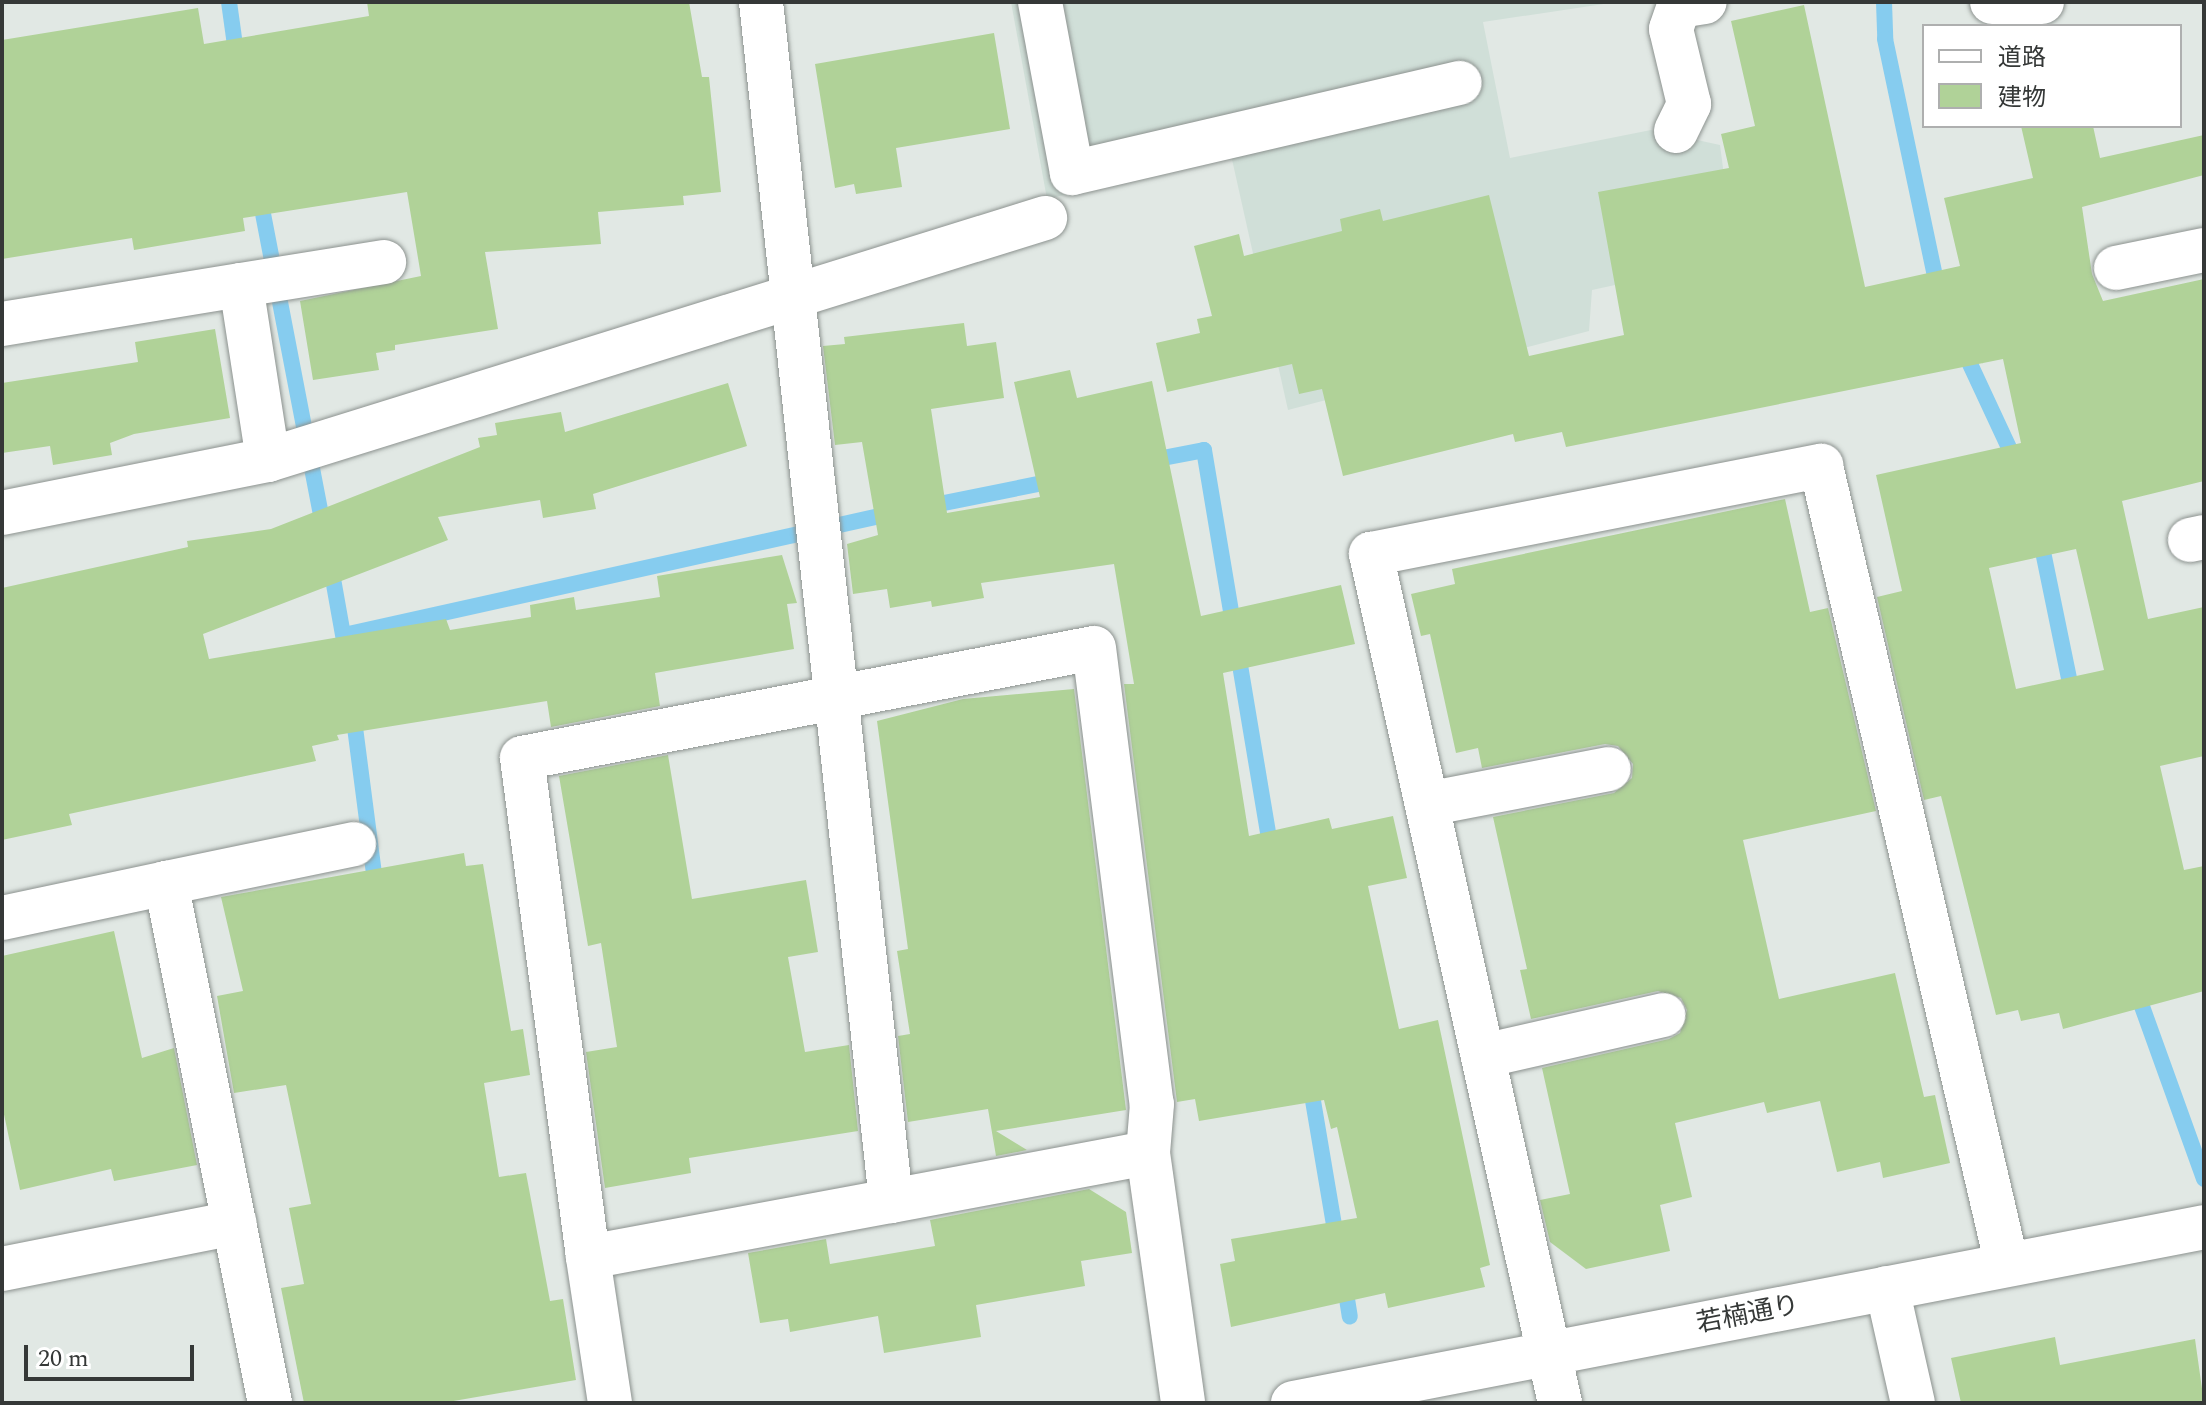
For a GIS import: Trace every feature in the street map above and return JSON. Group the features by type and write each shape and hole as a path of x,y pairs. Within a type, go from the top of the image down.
{"street":[{"path":"761,2 891,1201"},
{"path":"1040,2 1072,173 1460,83"},
{"path":"1676,131 1689,104 1671,29 1679,6 1705,2"},
{"path":"1992,2 2042,2"},
{"path":"2,513 293,452 1045,218"},
{"path":"2116,268 2204,250"},
{"path":"2,324 384,262"},
{"path":"264,282 293,452"},
{"path":"1560,1403 1371,554 1821,466 2007,1265"},
{"path":"610,1403 522,758 837,702 1094,648 1152,1104 1148,1153 1183,1403"},
{"path":"1427,804 1609,769"},
{"path":"2,918 354,844"},
{"path":"166,883 270,1403"},
{"path":"1483,1056 1663,1015"},
{"path":"588,1257 1148,1153"},
{"path":"2,1269 234,1223"},
{"name":"若楠通り","path":"1293,1403 2198,1228"},
{"path":"1887,1288 1913,1403"}],"shaded area":[{"path":"1011,2 1617,2 1483,22 1510,158 1651,130 1720,145 1735,259 1592,290 1589,331 1288,410 1231,155 1047,199"}],"building":[{"path":"367,2 689,2 702,77 709,77 721,192 683,196 684,205 598,212 601,244 485,252 498,329 395,345 395,350 376,353 379,370 313,380 300,301 421,276 407,192 243,218 245,231 134,250 132,238 2,259 2,40 198,8 204,44 369,16"},
{"path":"1804,5 1865,287 1960,266 1944,198 2033,178 2021,128 2093,128 2100,158 2204,135 2204,175 2082,207 2092,274 2103,301 2204,279 2204,481 2122,501 2148,619 2204,607 2204,756 2160,766 2184,870 2204,866 2204,991 2063,1029 2059,1013 2021,1021 2018,1010 1996,1015 1941,796 1924,800 1877,597 1902,591 1876,475 2021,443 2003,359 1566,447 1562,432 1515,442 1513,434 1343,476 1322,389 1299,394 1292,364 1167,392 1156,343 1200,333 1197,319 1212,316 1194,246 1239,234 1244,256 1342,231 1340,219 1380,209 1383,221 1489,195 1529,356 1624,335 1598,192 1729,168 1721,134 1755,126 1731,21","holes":["2076,549 2104,670 2016,689 1989,568"]},
{"path":"994,33 1010,129 896,148 902,187 856,194 854,184 835,188 815,64"},
{"path":"964,323 967,346 996,342 1004,398 931,409 947,513 1040,497 1014,382 1070,370 1077,398 1152,381 1201,616 1341,585 1355,644 1223,673 1249,836 1329,818 1332,829 1393,816 1407,878 1368,886 1399,1029 1438,1020 1490,1265 1480,1268 1485,1287 1388,1308 1385,1293 1231,1327 1220,1264 1235,1261 1231,1239 1357,1218 1337,1127 1331,1129 1324,1100 1199,1121 1195,1099 1177,1102 1124,684 1134,684 1114,564 981,583 984,598 932,607 931,601 890,608 887,589 853,594 847,544 878,535 862,442 835,445 823,346 845,344 844,337"},
{"path":"215,329 230,418 134,434 110,443 112,455 53,465 50,446 2,453 2,383 138,362 135,342"},
{"path":"728,383 747,446 593,494 596,509 543,518 540,500 438,517 448,540 203,634 209,659 446,619 450,630 531,617 530,605 574,597 576,610 660,597 657,576 782,555 797,603 787,604 794,649 655,673 660,706 551,727 547,701 337,735 339,740 312,746 316,761 69,814 72,825 2,840 2,588 188,547 187,541 271,529 480,447 478,438 497,435 495,423 561,412 565,432"},
{"path":"1785,499 1810,612 1828,608 1876,811 1743,840 1779,999 1895,973 1924,1097 1935,1095 1950,1163 1883,1178 1880,1162 1837,1172 1820,1101 1767,1113 1764,1102 1675,1123 1692,1197 1660,1205 1670,1251 1586,1269 1550,1242 1540,1200 1570,1194 1542,1068 1669,1039 1680,1033 1687,1010 1681,998 1658,991 1531,1019 1520,970 1527,969 1493,817 1614,793 1632,778 1633,764 1618,746 1605,744 1482,768 1478,748 1456,753 1430,634 1421,636 1411,594 1455,584 1452,569"},
{"path":"1074,689 1126,1110 996,1131 1027,1150 996,1156 988,1109 908,1122 898,1036 910,1034 897,951 908,949 877,721 963,699"},
{"path":"668,755 692,899 806,880 818,952 788,957 805,1052 849,1045 858,1131 689,1158 691,1173 605,1188 586,1052 617,1047 601,943 588,946 559,776"},
{"path":"464,853 466,866 483,864 511,1031 523,1029 530,1075 484,1083 499,1177 526,1173 550,1301 563,1299 576,1380 442,1403 304,1403 281,1288 304,1284 289,1208 311,1204 286,1085 234,1093 217,996 243,991 221,897"},
{"path":"114,931 142,1058 174,1048 197,1165 114,1181 111,1169 20,1190 2,1105 2,956"},
{"path":"1089,1189 1126,1212 1132,1253 1081,1261 1085,1286 976,1305 981,1337 884,1353 878,1316 790,1332 788,1319 760,1323 748,1253 826,1239 830,1264 935,1246 930,1220"},
{"path":"2055,1337 2060,1365 2195,1339 2204,1403 1961,1403 1951,1358"}],"waterway":[{"path":"229,2 237,60"},
{"path":"1884,2 1885,39 1938,291"},
{"path":"259,193 324,532"},
{"path":"1963,349 2017,465"},
{"path":"1147,461 1204,450 1271,851"},
{"path":"924,507 1058,480"},
{"path":"344,635 893,513"},
{"path":"2040,537 2073,698"},
{"path":"330,562 345,646"},
{"path":"353,712 376,888"},
{"path":"2135,987 2204,1179"},
{"path":"1310,1083 1337,1242"},
{"path":"1344,1280 1350,1317"}]}
